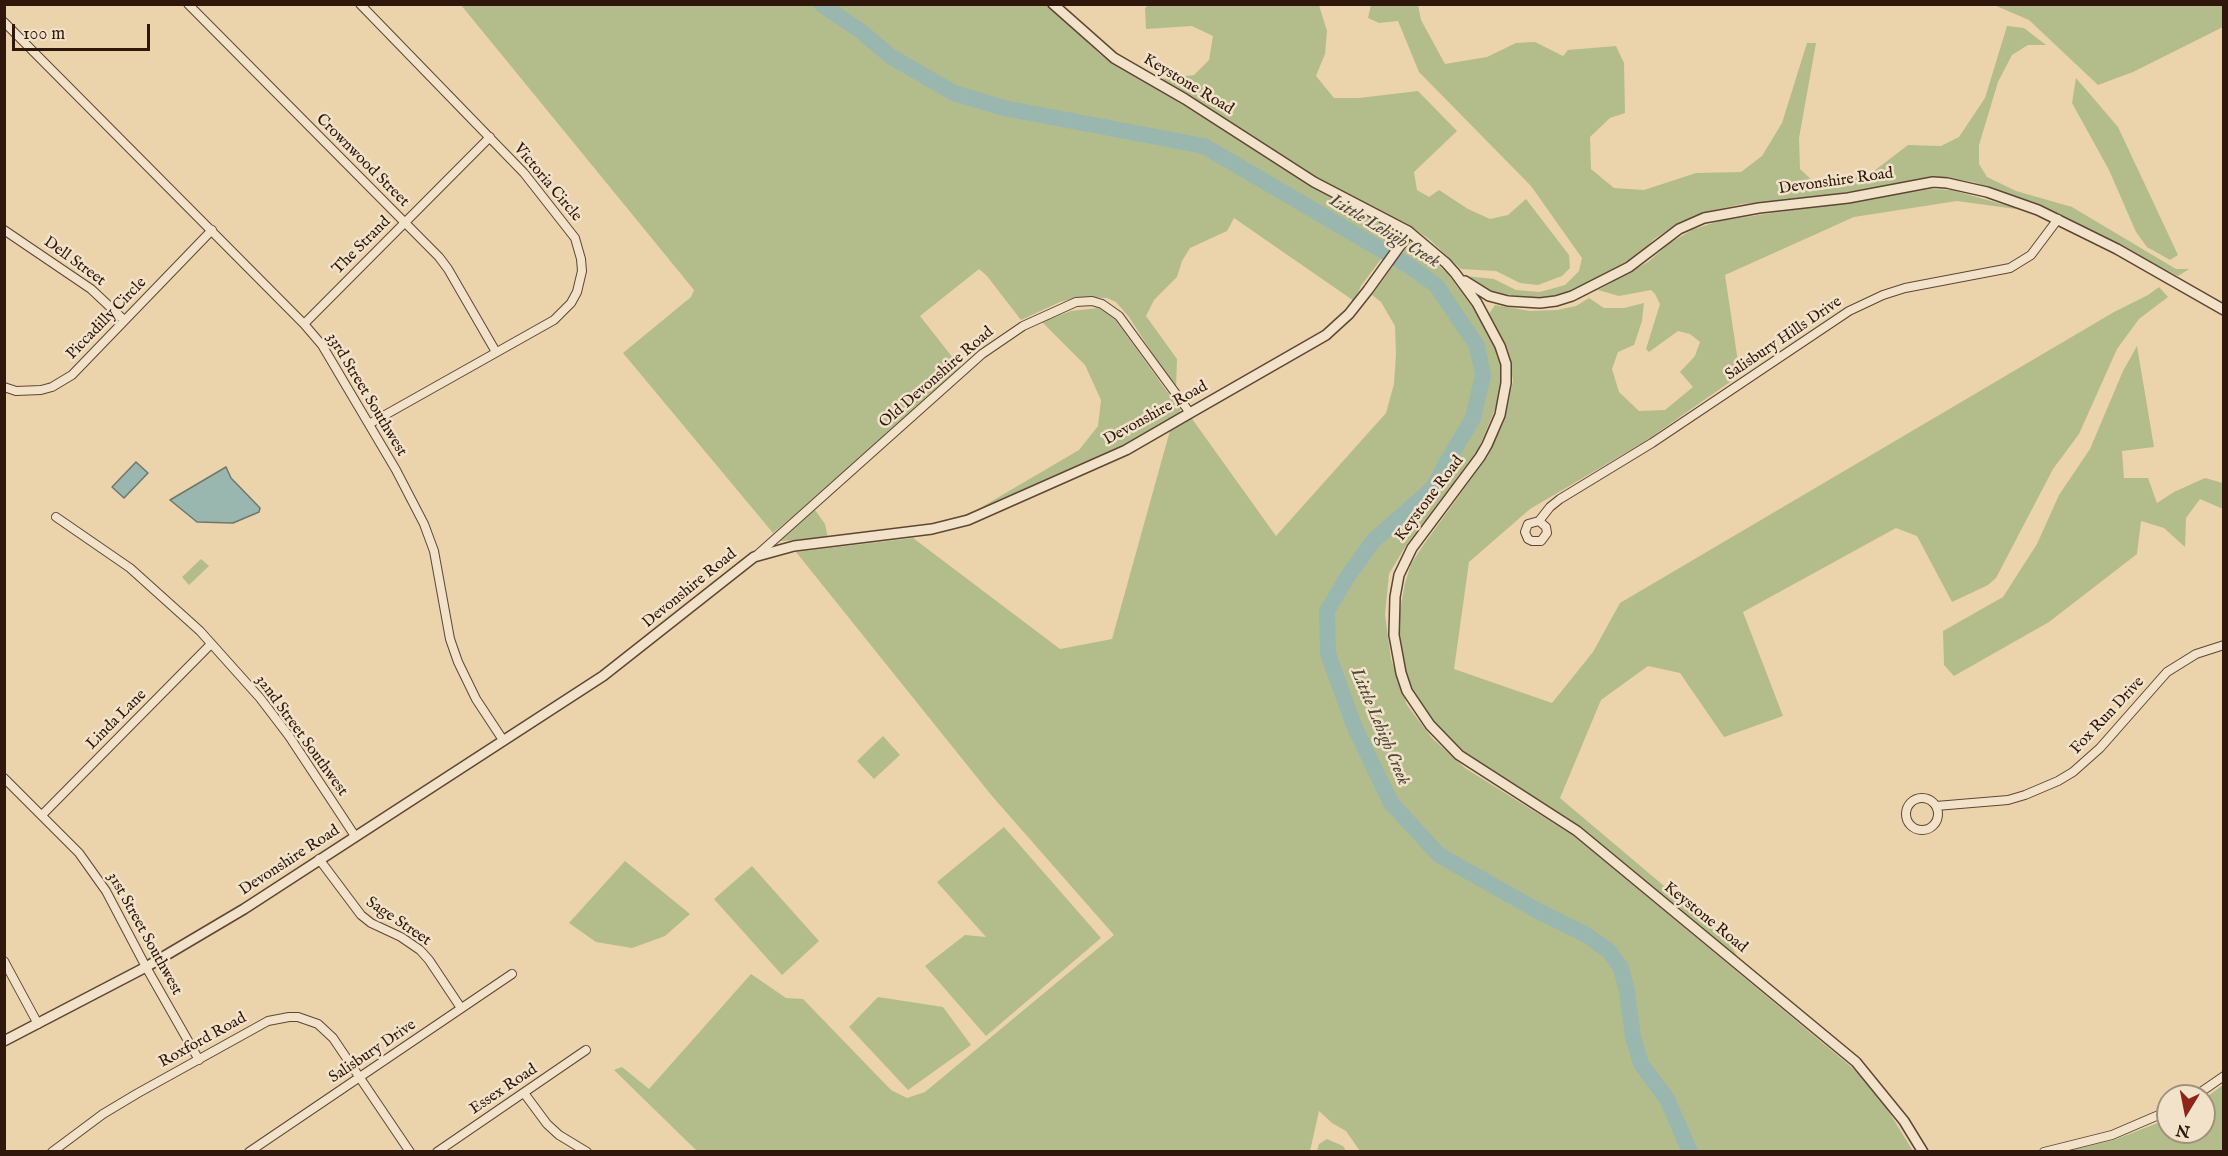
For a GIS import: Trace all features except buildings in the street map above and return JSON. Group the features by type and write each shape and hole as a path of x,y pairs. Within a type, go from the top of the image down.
{"street":[{"name":"Crownwood Street","path":"188,4 448,269 496,352"},
{"name":"Victoria Circle","path":"360,4 524,173 569,229 579,248 582,272 577,292 562,313 369,424"},
{"name":"Keystone Road","path":"1053,4 1113,58 1185,99 1314,182 1408,231 1455,273 1477,303 1500,346 1506,364 1506,383 1500,415 1487,445 1412,548 1399,575 1395,597 1394,635 1407,691 1430,726 1459,755 1576,831 1856,1062 1904,1121 1923,1152"},
{"name":"33rd Street Southwest","path":"4,22 304,324 332,361 424,524 437,564 449,632 458,662 476,699 503,740"},
{"name":"The Strand","path":"304,324 490,137"},
{"name":"Devonshire Road","path":"1455,273 1476,290 1489,296 1508,301 1540,303 1556,301 1572,296 1629,267 1679,229 1704,218 1759,208 1848,198 1933,183 1947,183 1987,192 2058,219 2223,310"},
{"name":"Salisbury Hills Drive","path":"1539,521 1560,499 1652,443 1849,311 1905,288 2010,268 2031,255 2058,219"},
{"name":"Dell Street","path":"4,230 91,289 124,320"},
{"name":"Piccadilly Circle","path":"4,387 30,392 52,387 72,375 212,230"},
{"name":"Devonshire Road","path":"4,1041 146,967 244,909 631,655 754,557 794,546 932,529 968,520 1126,450 1326,335 1349,314 1368,290 1408,231"},
{"name":"Old Devonshire Road","path":"754,557 982,354 1023,326 1076,302 1092,301 1102,304 1119,316 1190,413"},
{"name":"32nd Street Southwest","path":"56,518 94,542 147,582 181,612 252,688 355,836"},
{"name":"Linda Lane","path":"42,815 211,644"},
{"name":"Fox Run Drive","path":"1935,806 1938,816 1930,828 1925,830 1915,828 1908,820 1907,810 1913,802 1923,798 1935,806 2008,800 2058,781 2100,748 2167,672 2196,654 2223,645"},
{"name":"31st Street Southwest","path":"4,778 79,853 106,891 199,1060"},
{"name":"Sage Street","path":"319,859 361,915 420,950 461,1008"},
{"path":"4,961 38,1024"},
{"name":"Salisbury Drive","path":"249,1152 512,974"},
{"name":"Roxford Road","path":"52,1152 120,1103 268,1021 278,1018 298,1017 309,1020 325,1030 360,1077"},
{"name":"Essex Road","path":"437,1152 586,1050"},
{"path":"360,1077 410,1152"},
{"path":"524,1093 559,1136 587,1152"},
{"path":"2044,1152 2112,1135 2156,1116"}],"green space":[{"path":"1150,4 1319,5 1327,31 1325,54 1316,76 1334,98 1359,98 1418,91 1457,131 1414,172 1417,190 1429,197 1439,190 1468,209 1490,219 1508,215 1526,199 1569,255 1570,268 1562,276 1538,285 1520,283 1496,271 1461,269 1430,240 1408,224 1316,177 1160,79 1194,75 1209,60 1213,36 1192,26 1146,29 1145,8"},
{"path":"461,5 1047,5 1102,56 1315,188 1394,229 1398,236 1361,286 1354,301 1234,218 1227,231 1190,248 1182,261 1177,277 1154,300 1146,316 1177,359 1176,390 1129,317 1116,302 1107,298 1079,297 1060,302 1021,320 979,269 920,316 960,367 852,467 773,533 623,353 691,297 694,290"},
{"path":"1371,5 1418,5 1421,20 1445,64 1487,57 1516,43 1535,42 1563,56 1568,50 1616,46 1624,63 1625,113 1610,118 1590,137 1591,169 1614,188 1644,190 1696,173 1741,172 1762,156 1782,123 1807,43 1816,43 1799,138 1800,169 1814,182 1834,183 1870,174 1908,145 1941,146 1959,137 1985,98 2007,26 2024,28 2046,45 2028,45 2012,55 1998,82 1979,145 1979,164 1987,177 2016,191 2072,207 2176,269 2189,269 2178,276 2079,226 2015,197 1973,182 1941,177 1814,197 1742,204 1706,212 1680,222 1654,239 1640,254 1567,294 1541,298 1493,293 1465,276 1494,279 1516,290 1540,292 1565,285 1579,271 1582,258 1531,186 1419,72 1398,21 1379,23 1368,18"},
{"path":"1994,5 2223,5 2223,27 2133,72 2098,85 2029,20"},
{"path":"2076,78 2118,127 2178,255 2170,260 2147,247 2136,232 2109,170 2072,103"},
{"path":"1931,189 1952,190 2023,210 1957,201 1854,217 1725,275 1740,375 1644,442 1530,509 1469,562 1454,669 1552,703 1593,652 1620,603 2114,312 2159,287 2168,297 2139,319 2117,349 2079,434 2053,469 1996,578 1988,585 1952,602 1917,536 1896,528 1743,612 1783,716 1724,737 1680,673 1648,666 1601,700 1560,798 1728,940 1738,958 1579,827 1456,746 1420,705 1408,680 1401,651 1399,616 1405,583 1411,564 1488,456 1504,421 1513,381 1508,350 1489,314 1495,305 1530,311 1557,310 1576,306 1589,298 1604,308 1624,308 1644,303 1642,321 1634,345 1618,352 1612,369 1619,392 1639,411 1665,410 1693,387 1680,372 1695,356 1700,342 1690,334 1678,331 1649,352 1646,349 1660,304 1655,294 1651,290 1619,296 1598,290 1648,262 1670,243 1692,230 1719,221"},
{"path":"1411,241 1447,273 1474,309 1495,348 1501,365 1501,386 1498,402 1478,450 1456,483 1405,547 1389,574 1385,614 1391,659 1407,705 1432,738 1465,768 1577,838 1855,1070 1884,1104 1913,1151 1360,1151 1346,1131 1332,1123 1319,1111 1310,1151 697,1151 614,1070 622,1067 649,1089 751,974 786,998 803,999 891,1090 907,1098 925,1092 1114,935 992,796 796,552 913,538 1060,649 1112,639 1171,427 1190,416 1276,536 1386,413 1394,384 1395,326 1381,302 1372,295"},
{"path":"1098,308 1110,312 1168,393 1179,404 1181,408 1178,415 1127,445 979,512 943,522 975,511 1079,450 1098,426 1101,400 1085,365 1042,322 1071,311"},
{"path":"2137,346 2154,447 2122,451 2124,478 2148,478 2157,503 2174,492 2205,478 2223,483 2223,509 2200,499 2186,518 2185,547 2164,528 2141,521 2137,554 2049,622 1954,676 1944,665 1943,631 2003,597 2037,544 2059,495 2090,449 2123,371"},
{"path":"815,510 825,524 828,538 781,541 780,539 786,532"},
{"path":"201,559 209,566 189,585 182,577"},
{"path":"883,736 900,755 874,779 857,761"},
{"path":"1004,827 1101,938 986,1036 925,966 965,935 986,937 937,882"},
{"path":"625,861 690,914 665,936 632,948 596,942 569,923"},
{"path":"752,866 819,941 782,975 714,899"},
{"path":"878,997 943,1007 971,1045 908,1090 849,1027"},
{"path":"2223,1085 2223,1151 2068,1151 2114,1140 2156,1124 2156,1144 2216,1144 2216,1090"},
{"path":"1327,1139 1343,1146 1346,1151 1317,1151 1319,1144"}],"water":[{"path":"136,462 148,473 124,498 112,487"},
{"path":"226,467 231,478 260,508 259,512 233,523 197,522 170,500"}],"waterway":[{"name":"Little Lehigh Creek","path":"821,4 862,32 890,56 954,93 1004,108 1204,146 1409,266 1436,285 1477,346 1483,375 1473,418 1434,487 1374,540 1348,576 1327,611 1328,654 1355,728 1391,803 1439,855 1540,912 1585,934 1609,951 1621,968 1627,991 1633,1037 1641,1064 1667,1099 1690,1152"}]}
